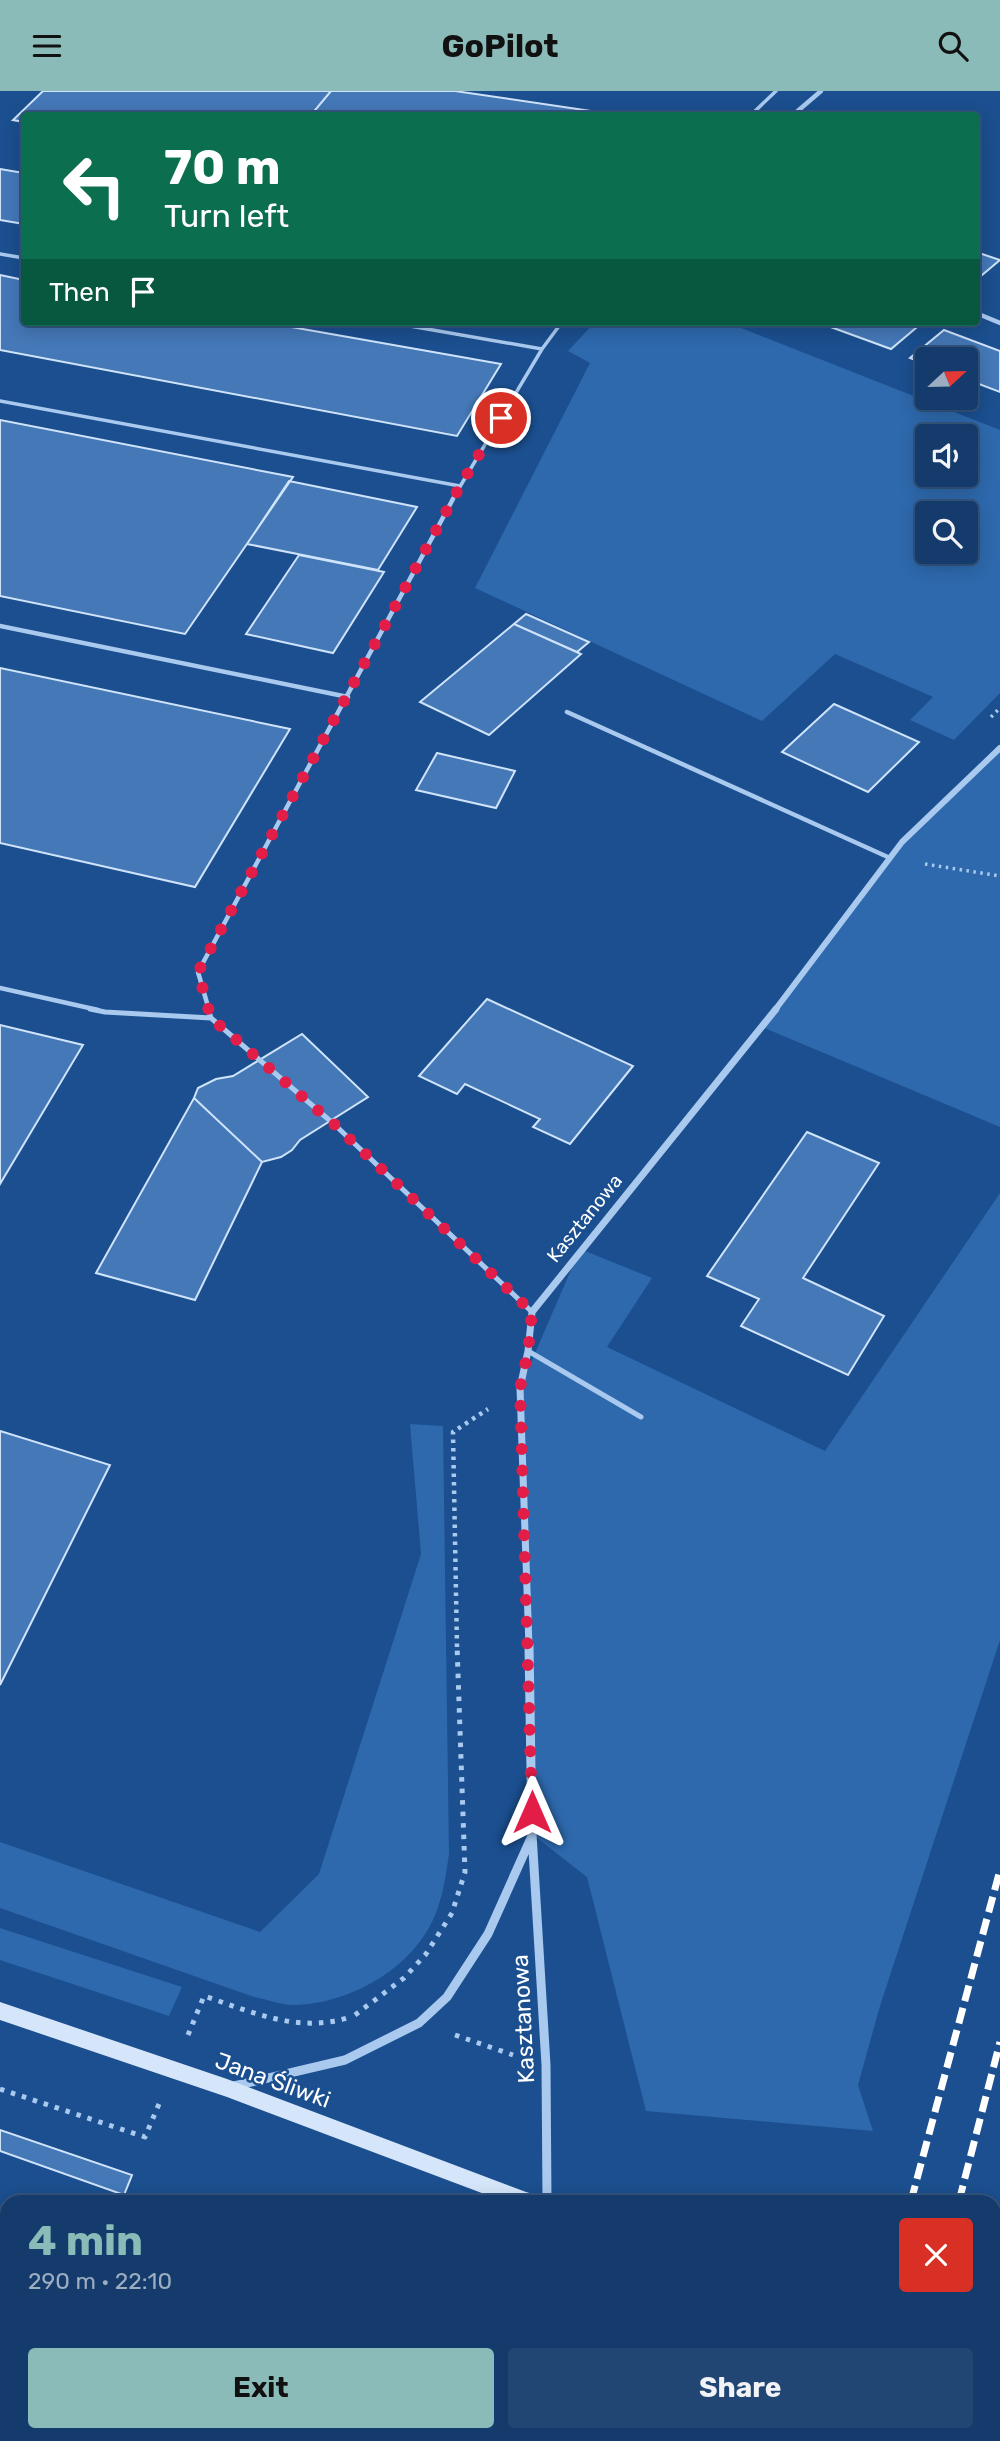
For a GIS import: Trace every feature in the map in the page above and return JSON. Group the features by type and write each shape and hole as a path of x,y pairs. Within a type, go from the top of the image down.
{"street":[{"path":"796,112 821,91"},
{"path":"980,315 1000,323"},
{"name":"Kasztanowa","path":"547,2195 546,2065 533,1834 520,1388 528,1351 532,1312 580,1249 762,1027 902,842 1000,748"},
{"name":"Kasztanowa","path":"226,2088 345,2060 419,2023 447,1997 488,1934 533,1834"},
{"name":"Jana Śliwki","path":"0,2011 226,2088 510,2195"}],"lane":[{"path":"754,112 776,91"},
{"path":"0,254 21,258"},
{"path":"410,326 542,349"},
{"path":"532,1312 335,1125 211,1018 198,972 460,486 542,349 559,326"},
{"path":"0,401 460,486"},
{"path":"0,626 348,697"},
{"path":"567,712 890,858"},
{"path":"0,988 105,1013 211,1018"},
{"path":"528,1351 642,1417"}],"path":[{"path":"890,858 1000,876"},
{"path":"193,2023 204,1996 295,2025 339,2022 356,2014 404,1978 426,1954 452,1913 465,1873 457,1660 453,1432"},
{"path":"444,2032 517,2056"},
{"path":"0,2089 145,2137 150,2127"}],"shaded area":[{"path":"591,326 736,326 915,396 915,410 949,410 1000,430 1000,693 954,740 910,720 933,697 835,654 762,721 475,588 590,363 568,351"},
{"path":"1000,748 1000,1127 762,1027 902,842"},
{"path":"1000,1193 1000,1640 880,2006 858,2085 873,2131 646,2111 587,1877 532,1834 520,1388 580,1249 652,1278 607,1347 825,1451"},
{"path":"410,1424 443,1426 449,1855 438,1907 416,1946 382,1977 362,1988 318,2003 291,2005 254,1997 0,1908 0,1842 260,1932 319,1874 421,1554"},
{"path":"0,1928 182,1987 169,2016 0,1960"}],"building":[{"path":"43,91 331,91 314,112 21,112"},
{"path":"331,91 455,91 598,112 314,112"},
{"path":"21,112 21,121 13,120"},
{"path":"0,169 21,172 21,224 0,220"},
{"path":"980,253 1000,260 980,277"},
{"path":"0,275 21,279 21,326 286,326 501,364 457,436 0,350"},
{"path":"828,326 918,326 891,349"},
{"path":"944,330 1000,351 1000,392 978,384 978,347 923,347"},
{"path":"0,420 293,477 185,634 0,596"},
{"path":"289,481 417,507 378,570 247,544"},
{"path":"299,555 384,572 333,653 246,634"},
{"path":"526,614 589,642 577,652 514,624"},
{"path":"514,624 581,654 489,735 420,702"},
{"path":"0,668 290,729 195,887 0,843"},
{"path":"834,704 919,742 868,792 782,752"},
{"path":"437,753 515,771 496,808 416,790"},
{"path":"487,999 633,1066 570,1144 533,1127 540,1119 465,1084 457,1094 419,1076"},
{"path":"0,1025 83,1045 0,1184"},
{"path":"302,1034 368,1097 300,1140 292,1150 281,1157 262,1162 194,1098 198,1088 216,1079 233,1076"},
{"path":"194,1098 262,1162 195,1300 96,1273"},
{"path":"807,1132 879,1163 803,1278 884,1316 848,1375 741,1326 759,1299 707,1276"},
{"path":"0,1431 110,1465 0,1685"},
{"path":"0,2130 132,2175 124,2195 0,2151"}],"railway":[{"path":"913,2195 1000,1870"},
{"path":"961,2195 1000,2042"}],"route":[{"path":"501,418 460,486 198,972 211,1018 335,1125 532,1312 528,1351 520,1388 532,1722 532,1812"}]}
